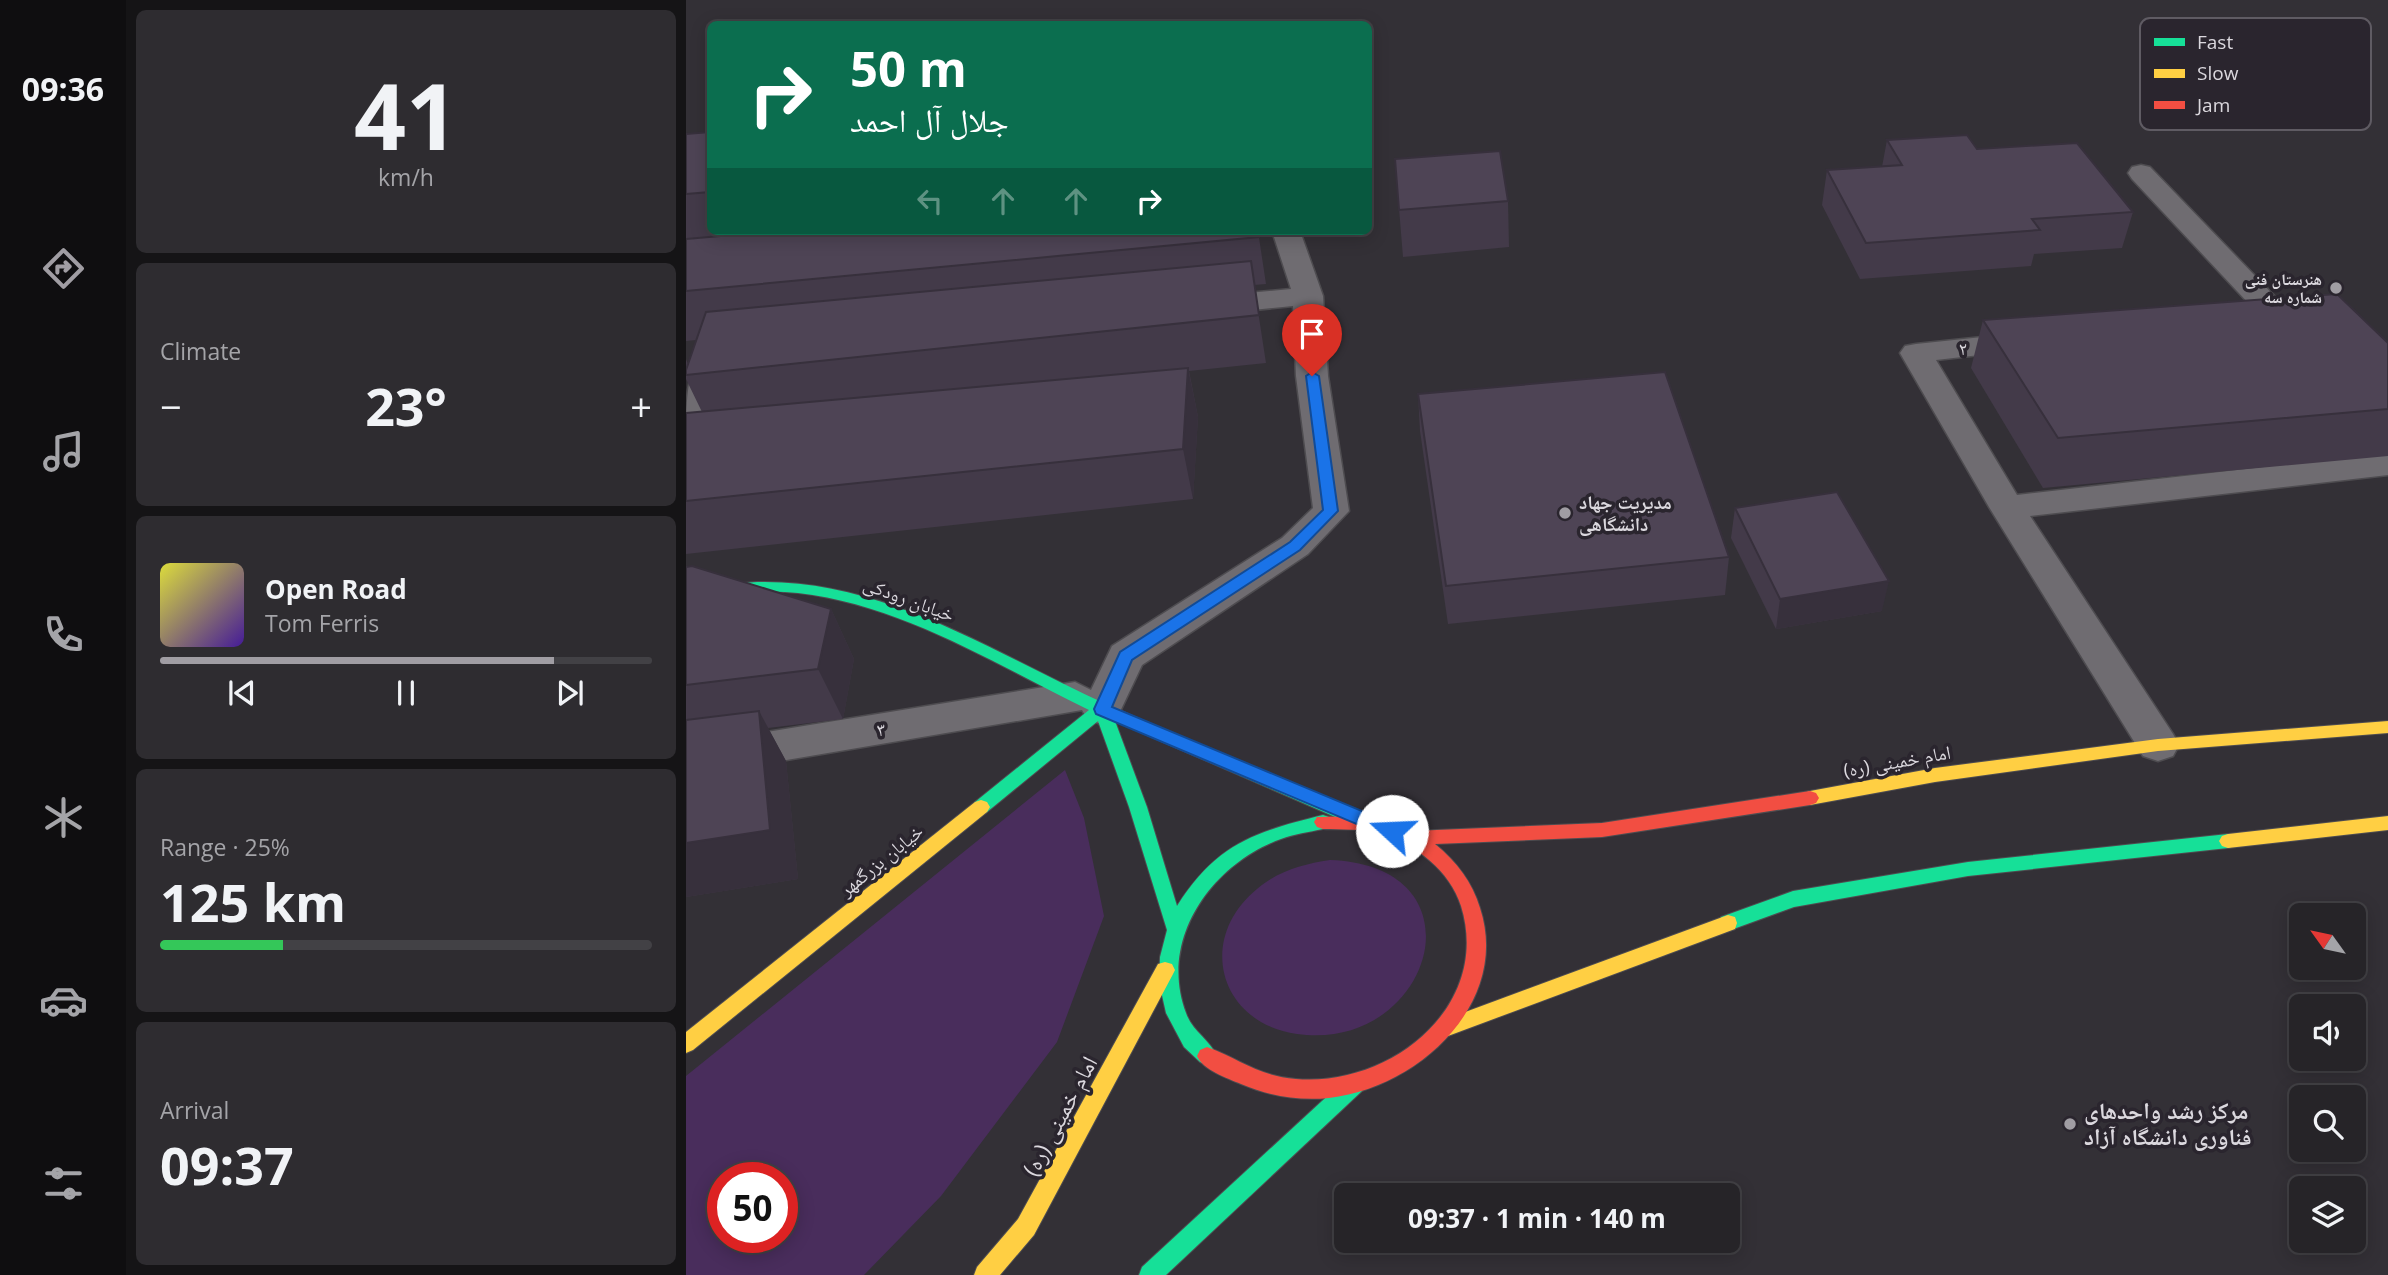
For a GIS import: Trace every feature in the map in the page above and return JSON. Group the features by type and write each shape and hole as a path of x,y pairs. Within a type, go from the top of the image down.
{"main road":[{"name":"خیابان رودکی","path":"686,592 798,588 871,605 943,633 1089,703 1370,824"},
{"path":"1089,703 1139,807 1174,926"},
{"name":"خیابان بزرگمهر","path":"686,1044 1089,703"},
{"name":"امام خمینی (ره)","path":"1413,838 1602,830 1757,808 1935,775 2158,745 2388,727"},
{"path":"1323,822 1370,824 1413,838 1449,864 1472,899 1482,941 1474,986 1448,1027 1407,1062 1355,1084 1299,1090 1245,1079 1202,1053 1175,1015 1165,970 1174,926 1197,887 1233,855 1276,833 1323,822"},
{"path":"1448,1027 1793,899 1968,869 2388,823"},
{"name":"امام خمینی (ره)","path":"985,1275 1026,1227 1165,970"},
{"path":"1150,1275 1355,1084"}],"street":[{"path":"2141,173 2275,314 2220,320"},
{"path":"1089,703 1126,656 1295,546 1331,511 1312,376 1308,296 1287,235"},
{"path":"1170,309 1308,296"},
{"name":"۲","path":"2054,338 1916,353 2007,507 2158,745"},
{"path":"695,442 714,353"},
{"path":"2007,507 2388,464"},
{"name":"۳","path":"686,761 1089,703"}],"shaded area":[{"path":"1065,770 1084,818 1104,916 1057,1042 941,1196 864,1275 686,1275 686,1076"},
{"path":"1330,860 1380,870 1411,892 1425,923 1423,956 1408,989 1381,1016 1343,1032 1297,1034 1270,1027 1249,1014 1234,996 1225,976 1222,954 1227,931 1238,909 1273,877 1291,869"}],"building":[{"path":"707,132 707,192 686,194 686,134"},
{"path":"1967,135 1977,149 2077,143 2133,212 2032,219 2040,230 1866,243 1827,170 1902,165 1887,140"},
{"path":"1500,151 1508,201 1399,210 1395,159"},
{"path":"733,235 1259,237 686,291 686,239"},
{"path":"1251,261 1259,315 686,375 706,312"},
{"path":"2337,294 2388,343 2388,409 2058,438 1983,320"},
{"path":"1188,368 1183,449 686,501 686,413"},
{"name":"مدیریت جهاد دانشگاهی","path":"1665,372 1729,557 1446,586 1418,394"},
{"path":"1837,492 1889,581 1780,599 1735,508"},
{"path":"692,566 831,609 818,669 686,685 686,567"},
{"path":"759,711 770,830 686,843 686,720"}],"traffic: fast":[{"path":"686,592 785,587 839,595 878,606 955,636 1102,709 981,807"},
{"path":"1174,926 1138,807 1102,709 1355,818"},
{"path":"1207,1056 1191,1041 1180,1023 1169,982 1169,957 1184,911 1197,890 1233,856 1276,833 1323,822"},
{"path":"1728,923 1793,899 1968,869 2228,841"},
{"path":"1150,1275 1355,1084"}],"traffic: slow":[{"path":"1810,798 1935,775 2158,745 2388,727"},
{"path":"686,1044 981,807"},
{"path":"2228,841 2388,823"},
{"path":"1448,1027 1728,923"},
{"path":"985,1275 1026,1227 1165,970"}],"traffic: jam":[{"path":"1414,838 1602,830 1810,798"},
{"path":"1207,1056 1251,1079 1282,1087 1332,1088 1366,1080 1398,1066 1426,1046 1450,1021 1467,992 1477,961 1477,927 1466,893 1449,868 1427,848 1400,833 1365,823 1323,822"}],"place":[{"name":"هنرستان فنی شماره سه","path":"2336,288"},
{"name":"مدیریت جهاد دانشگاهی","path":"1565,513"},
{"name":"مرکز رشد واحدهای فناوری دانشگاه آزاد","path":"2070,1124"}],"route":[{"path":"1312,376 1331,511 1295,546 1126,656 1102,709 1392,831"}]}
